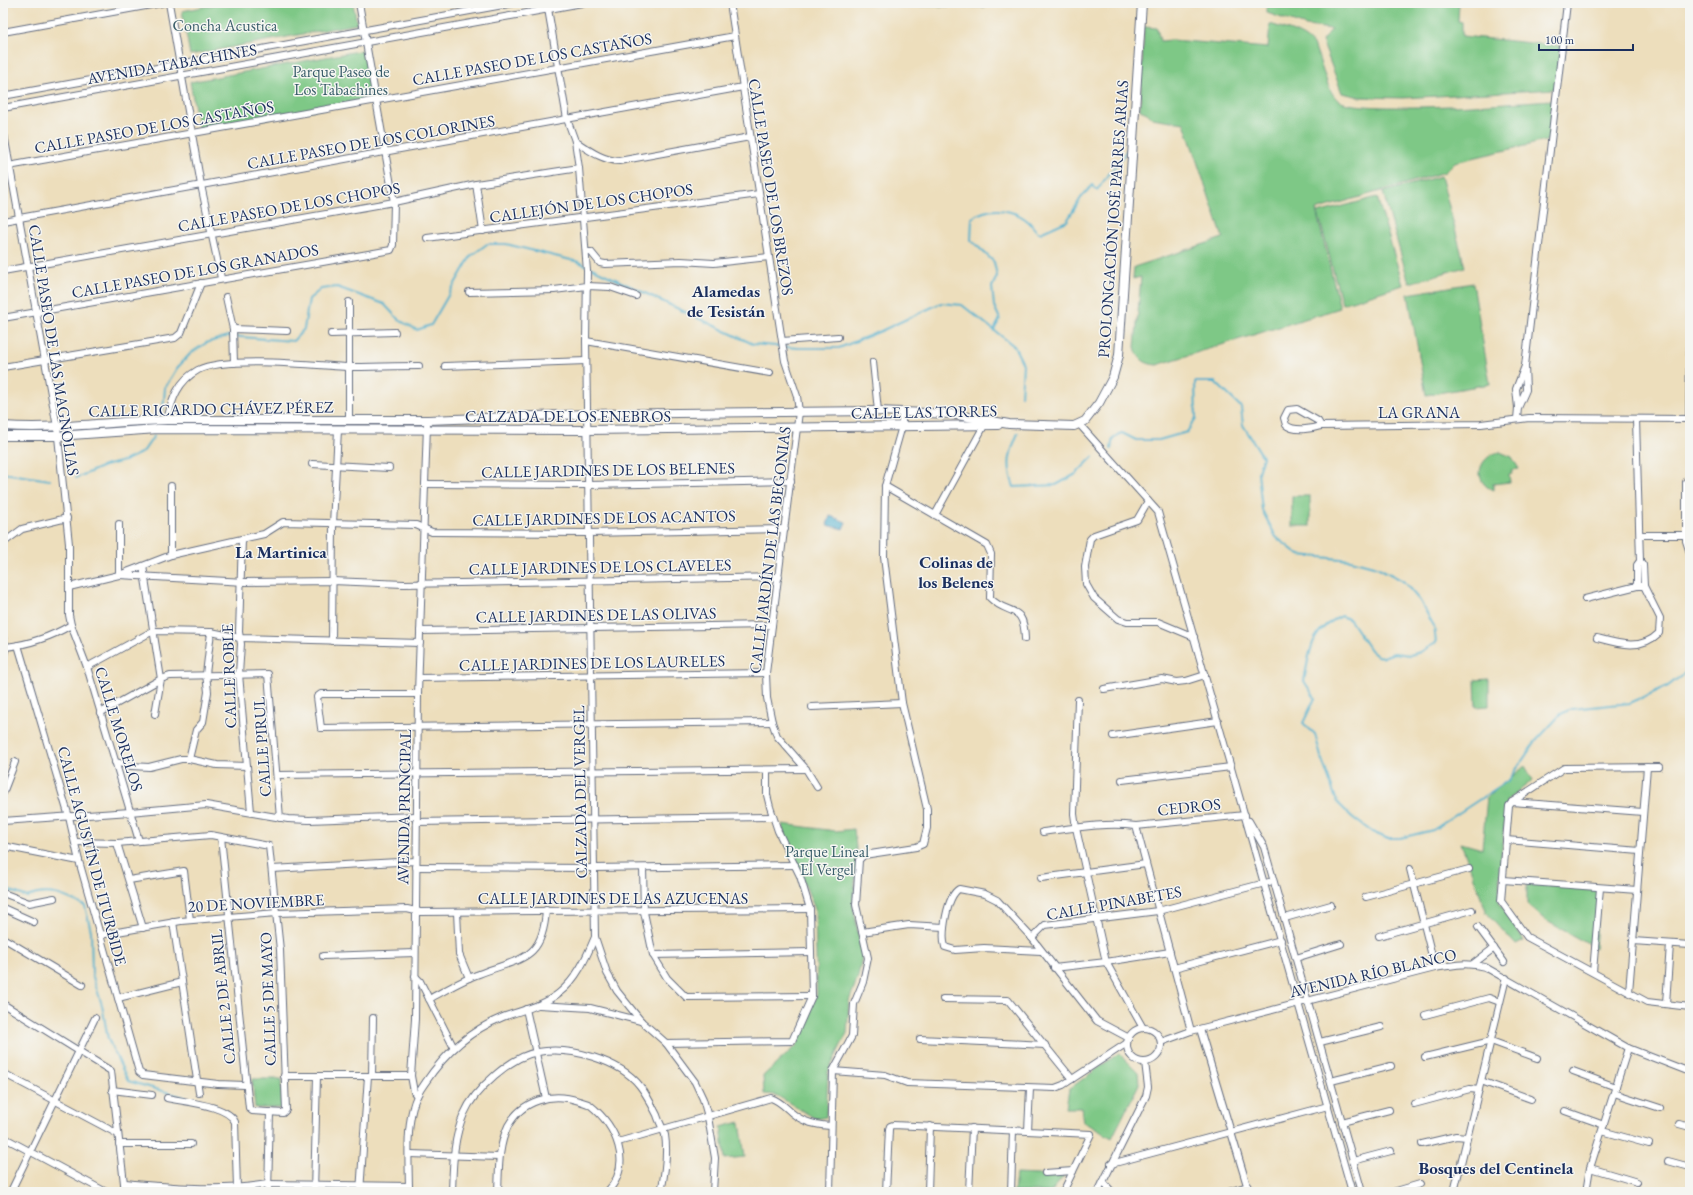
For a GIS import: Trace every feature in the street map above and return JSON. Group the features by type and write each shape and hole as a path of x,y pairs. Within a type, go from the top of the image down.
{"main road":[{"name":"PROLONGACIÓN JOSÉ PARRES ARIAS","path":"1080,424 1090,415 1106,390 1113,377 1119,355 1142,3"},
{"name":"CALLE LAS TORRES","path":"799,412 902,412 951,414 985,423"},
{"name":"CALZADA DE LOS ENEBROS","path":"349,420 428,420 587,414 799,412"},
{"name":"CALLE RICARDO CHÁVEZ PÉREZ","path":"3,426 25,428 57,427 158,420 349,420"},
{"path":"158,420 158,429"},
{"name":"CALLE LAS TORRES","path":"798,428 985,423 1068,426 1080,424"},
{"name":"CALZADA DE LOS ENEBROS","path":"338,430 798,428"},
{"name":"CALLE RICARDO CHÁVEZ PÉREZ","path":"3,436 57,436 158,429 338,430"}],"street":[{"path":"3,32 162,3"},
{"path":"169,3 192,133 221,278"},
{"path":"359,3 394,202"},
{"name":"AVENIDA TABACHINES","path":"3,96 514,3"},
{"name":"AVENIDA TABACHINES","path":"3,108 366,42 547,6 582,3"},
{"name":"CALLE PASEO DE LOS BREZOS","path":"730,3 784,355 790,374"},
{"path":"1518,408 1526,390 1525,366 1567,3"},
{"name":"CALZADA DEL VERGEL","path":"547,6 567,119 575,141 579,168 587,271 586,361 595,937 607,973 630,1009 666,1044 695,1082 703,1099 708,1117 715,1158 715,1191"},
{"name":"CALLE PASEO DE LOS CASTAÑOS","path":"6,166 735,36"},
{"name":"CALLE PASEO DE LOS COLORINES","path":"3,221 743,87"},
{"name":"CALLE PASEO DE LAS MAGNOLIAS","path":"3,129 6,166 19,218 57,427 69,544 71,625"},
{"path":"575,141 599,157 608,160 619,160 750,136"},
{"name":"CALLE PASEO DE LOS CHOPOS","path":"3,271 394,202 476,184 579,168"},
{"path":"476,184 483,231"},
{"name":"CALLEJÓN DE LOS CHOPOS","path":"427,238 583,216 759,194"},
{"name":"CALLE PASEO DE LOS GRANADOS","path":"3,318 201,283 221,278 391,250 393,245 394,202"},
{"path":"586,255 591,252 600,263 605,264 681,261 714,263 769,257"},
{"path":"3,367 175,338 181,333 201,283"},
{"path":"469,292 554,290 587,286 610,287 636,296"},
{"path":"226,297 233,330 234,363"},
{"path":"349,302 349,420"},
{"path":"233,330 287,331"},
{"path":"331,334 395,332"},
{"path":"782,342 838,337"},
{"path":"586,341 770,373"},
{"path":"1690,343 1690,419"},
{"path":"445,366 586,361"},
{"path":"873,362 878,412"},
{"path":"167,420 175,394 190,376 209,366 234,363 349,367 420,366"},
{"path":"1517,419 1518,408 1516,388 1525,366"},
{"name":"CALLE JARDÍN DE LAS BEGONIAS","path":"790,374 797,396 799,412 798,428 766,673 767,698 776,736 806,769 817,787"},
{"name":"LA GRANA","path":"1321,426 1318,421 1297,409 1288,410 1284,418 1286,425 1292,429 1315,428 1321,426 1498,424 1517,419 1690,419"},
{"path":"830,1192 832,1071 852,1036 854,1004 863,982 868,958 856,905 860,857 916,847 923,844 926,838 927,809 902,703 884,557 885,486 902,426 902,412"},
{"path":"1598,638 1624,645 1647,641 1659,633 1660,618 1640,586 1643,565 1640,561 1636,419"},
{"name":"AVENIDA PRINCIPAL","path":"417,1096 414,1092 411,1076 415,1019 418,694 428,420"},
{"path":"935,515 985,423"},
{"path":"1080,424 1158,512 1352,1192"},
{"path":"332,641 333,524 338,430"},
{"path":"312,464 389,468"},
{"path":"1690,476 1686,482 1688,512 1686,535 1688,550 1690,553"},
{"name":"CALLE JARDINES DE LOS BELENES","path":"425,484 588,485 791,481"},
{"path":"171,486 171,556"},
{"path":"885,486 987,545 991,554 990,598 1019,615 1025,625 1025,639"},
{"path":"1148,501 1137,520 1094,534 1090,539 1085,567 1086,584 1094,598 1118,620 1127,622 1158,622 1194,637"},
{"path":"3,543 22,529 67,518"},
{"name":"CALLE JARDINES DE LOS ACANTOS","path":"119,576 171,556 264,534 283,522 416,525 432,532 589,533 785,529"},
{"path":"69,587 119,576 119,524"},
{"path":"1640,535 1686,535"},
{"name":"CALLE ROBLE","path":"242,539 239,674 251,812"},
{"path":"143,566 161,679 154,714"},
{"name":"CALLE JARDINES DE LOS CLAVELES","path":"119,576 241,581 332,581 422,584 779,577"},
{"path":"1585,599 1640,586"},
{"name":"CALLE JARDINES DE LAS OLIVAS","path":"420,631 772,624"},
{"path":"6,647 53,636 71,625"},
{"name":"CALLE MORELOS","path":"71,625 87,667 139,841"},
{"path":"87,667 153,630 211,632 240,638 420,643"},
{"path":"189,759 196,730 203,722 208,692 206,674 211,632"},
{"path":"3,638 6,647 3,658"},
{"name":"CALLE AGUSTÍN DE ITURBIDE","path":"18,645 69,816 79,861 140,1074 198,1082"},
{"name":"CALLE JARDINES DE LOS LAURELES","path":"419,678 591,677 766,673"},
{"path":"100,713 161,679 170,676 239,674"},
{"name":"CALLE PIRUL","path":"239,674 268,674 280,818"},
{"path":"1104,689 1162,678 1177,682 1186,681 1205,675"},
{"path":"418,694 321,694 317,698 321,728 325,730 418,726 772,722"},
{"path":"1078,700 1074,814 1076,828 1106,962 1142,1028"},
{"path":"812,707 902,703"},
{"path":"1113,736 1218,721"},
{"path":"115,762 131,766 149,767 181,759 189,759 217,765 247,766"},
{"path":"3,793 15,762"},
{"path":"1659,766 1564,768 1511,804 1506,840 1502,901 1527,937 1647,1002 1690,1007"},
{"path":"1122,780 1231,767"},
{"path":"1629,992 1647,767"},
{"path":"277,775 417,772 593,772 806,769"},
{"path":"666,1044 792,1041 812,996 810,909 806,890 796,865 778,831 773,817 768,795 767,770"},
{"path":"3,821 130,812 206,804 280,818 309,820 594,820 773,817"},
{"path":"1511,804 1643,812"},
{"path":"1245,815 1264,848 1274,880 1362,1192"},
{"name":"CEDROS","path":"1042,832 1123,824 1136,826 1245,815"},
{"path":"1136,826 1191,1031"},
{"path":"75,842 117,843 211,835 221,837"},
{"name":"CALLE 5 DE MAYO","path":"221,837 269,846 280,950 286,1110 283,1112 270,1112"},
{"name":"CALLE 2 DE ABRIL","path":"221,837 245,1085 250,1110 270,1112"},
{"path":"1506,840 1640,851"},
{"path":"117,843 143,928"},
{"path":"3,846 79,861"},
{"path":"272,868 416,864 594,868 796,865"},
{"path":"1041,878 1146,864"},
{"path":"643,868 644,912 653,955 667,978 686,998 812,996"},
{"path":"1410,869 1435,968"},
{"path":"1366,897 1469,869"},
{"path":"128,880 184,871 190,920"},
{"name":"CALLE PINABETES","path":"1032,938 1045,925 1158,911 1274,880"},
{"path":"1503,880 1637,890"},
{"path":"1594,972 1600,888"},
{"path":"1041,951 984,948 954,950 945,947 943,940 944,927 953,894 959,889 964,889 984,894 997,900 1032,938 1097,1021 1128,1040"},
{"path":"3,893 29,903 54,898"},
{"path":"1285,918 1331,905"},
{"path":"3,908 34,922"},
{"name":"20 DE NOVIEMBRE","path":"100,935 173,922 276,913 407,909 415,911"},
{"name":"CALLE JARDINES DE LAS AZUCENAS","path":"415,911 457,912 546,910 644,912 810,909"},
{"path":"429,999 469,978 520,960 530,954 542,937 545,927 546,910"},
{"path":"1379,936 1472,910"},
{"path":"457,912 459,954 469,978"},
{"path":"173,922 199,1092"},
{"path":"862,932 909,925 944,927"},
{"path":"1478,927 1504,962"},
{"path":"124,1183 195,1189 237,1188 244,1190 268,1184 314,1185 360,1189 409,1189 411,1117 417,1096 431,1074 454,1048 475,1031 538,1005 560,992 585,960 595,937"},
{"path":"3,938 82,986"},
{"path":"1174,968 1281,940"},
{"path":"1633,941 1690,946"},
{"path":"1296,958 1341,944"},
{"path":"1666,1004 1670,944"},
{"path":"1473,964 1494,948"},
{"path":"653,955 811,952"},
{"path":"1054,968 1170,952"},
{"path":"323,956 415,953"},
{"name":"AVENIDA RÍO BLANCO","path":"1161,1042 1191,1031 1458,963 1473,964 1485,967 1628,1048 1690,1072"},
{"path":"415,976 418,977 454,1048"},
{"path":"1454,1192 1506,978"},
{"path":"118,998 182,982"},
{"path":"1425,1015 1489,998 1500,1002"},
{"path":"943,999 1008,1000 1072,1079"},
{"path":"3,1004 110,1071 125,1192"},
{"path":"538,1005 590,1008 641,1021"},
{"path":"526,1009 546,1098"},
{"path":"12,1191 95,1018"},
{"path":"360,1189 370,1076 373,1018"},
{"path":"1320,1042 1381,1026"},
{"path":"832,1071 885,1075 907,1083 1055,1088 1063,1085 1128,1040 1134,1031 1142,1028 1156,1032 1161,1042 1161,1048 1158,1055 1152,1060 1145,1062 1138,1061 1129,1053 1128,1040"},
{"path":"1200,1029 1248,1189 1228,1192"},
{"path":"920,1039 1044,1045"},
{"path":"1425,1057 1491,1041 1537,1058"},
{"path":"1586,1192 1590,1168 1628,1048"},
{"path":"452,1192 454,1156 463,1115 472,1098 502,1069 536,1052 550,1050 578,1053 610,1064 626,1073 640,1086 663,1129 666,1150 661,1192"},
{"path":"1099,1191 1111,1164 1146,1096 1148,1079 1145,1062"},
{"path":"1331,1081 1391,1066"},
{"path":"1573,1071 1660,1108"},
{"path":"3,1073 118,1134"},
{"path":"284,1076 411,1076"},
{"path":"314,1192 317,1076"},
{"path":"1481,1081 1531,1099"},
{"path":"198,1082 245,1085"},
{"path":"1028,1130 1030,1088"},
{"path":"1414,1104 1470,1089 1479,1090"},
{"path":"112,1090 152,1095"},
{"path":"167,1098 217,1108 229,1113 235,1122 237,1188"},
{"path":"498,1192 499,1157 508,1127 514,1118 526,1107 546,1098 570,1098 589,1105 611,1128 618,1142 621,1153 620,1165 617,1177 607,1192"},
{"path":"618,1142 771,1098 777,1100 803,1120 816,1125 831,1126"},
{"path":"1111,1164 1328,1106"},
{"path":"1342,1122 1389,1110"},
{"path":"1565,1111 1603,1128 1649,1144"},
{"path":"268,1192 270,1112"},
{"path":"1679,1124 1690,1127"},
{"path":"886,1192 890,1126 930,1126 1092,1134 1062,1192"},
{"path":"928,1192 930,1126"},
{"path":"969,1192 972,1128"},
{"path":"1011,1192 1013,1130"},
{"path":"1422,1144 1456,1136 1467,1137"},
{"path":"3,1137 104,1192"},
{"path":"119,1144 191,1144"},
{"path":"1353,1161 1391,1151"},
{"path":"410,1154 499,1157"},
{"path":"1668,1161 1690,1167"},
{"path":"1590,1168 1636,1182"},
{"path":"1045,1173 1073,1172"},
{"path":"1103,1182 1112,1192"},
{"path":"1393,1192 1420,1184"}],"green space":[{"name":"Concha Acustica","path":"223,3 353,3 357,24 190,55 182,11"},
{"path":"920,3 985,3 985,7 920,6"},
{"path":"1267,3 1459,3 1458,21 1462,22 1462,36 1561,46 1556,89 1403,98 1360,97 1342,93 1322,41 1332,29 1306,26 1267,13"},
{"path":"1270,24 1296,33 1313,44 1329,87 1338,100 1351,104 1374,107 1405,107 1475,105 1552,100 1550,140 1455,162 1445,172 1316,210 1340,308 1157,365 1145,362 1138,355 1135,347 1141,277 1133,279 1134,267 1223,238 1184,123 1152,118 1147,113 1140,110 1144,27 1157,28 1160,41 1172,40 1268,48"},
{"name":"Parque Paseo de Los Tabachines","path":"364,50 373,99 199,131 190,82"},
{"path":"1441,176 1465,267 1409,283 1383,192"},
{"path":"1377,197 1403,285 1342,304 1318,213"},
{"path":"1473,283 1490,384 1426,395 1408,294"},
{"path":"1500,452 1512,457 1519,469 1511,470 1512,473 1509,474 1510,482 1493,484 1493,490 1486,486 1482,481 1480,470 1487,458"},
{"path":"1292,496 1310,496 1310,526 1292,526"},
{"path":"1489,679 1489,706 1476,707 1475,680"},
{"path":"1525,766 1533,780 1507,800 1500,867 1499,902 1524,941 1516,945 1487,913 1461,843 1482,849 1487,797"},
{"name":"Parque Lineal El Vergel","path":"782,824 836,831 854,829 857,857 853,905 862,956 858,977 849,1001 847,1033 828,1072 826,1117 816,1119 776,1095 764,1094 763,1076 797,1045 817,994 815,909 783,831"},
{"path":"1527,882 1600,888 1595,948 1545,920 1527,904"},
{"path":"1119,1053 1138,1072 1139,1084 1112,1138 1083,1122 1081,1108 1066,1108 1069,1089"},
{"path":"252,1079 281,1079 282,1108 255,1108"},
{"path":"740,1122 745,1157 725,1159 721,1127"},
{"path":"1016,1174 1064,1176 1051,1192 1014,1192"}],"water":[{"path":"830,516 846,522 843,529 827,525"}],"waterway":[{"path":"994,330 1000,319 994,306 992,287 997,276 994,262 971,240 972,218 979,214 993,210 1008,211 1023,217 1036,231 1040,233 1067,221 1081,198 1092,185 1097,190 1128,149"},
{"path":"163,410 165,388 177,368 191,353 206,343 228,336 293,341 304,329 309,299 321,289 337,287 384,304 399,320 417,330 431,325 471,256 487,244 506,244 579,262 753,344 798,348 839,348 881,331 941,303 962,305 1014,346 1023,364 1021,396"},
{"path":"1111,449 1113,438 1122,433 1136,440 1159,440 1187,432 1196,418 1195,382 1215,382 1241,407 1243,425 1263,457 1258,472 1262,510 1276,537 1299,555 1351,560 1377,567 1403,581 1420,601 1434,626 1436,643 1420,652 1410,655 1394,653 1383,657 1377,656 1370,650 1350,620 1342,616 1331,621 1317,634 1310,651 1304,681 1315,698 1303,723 1315,734 1321,757 1337,802 1352,817 1372,832 1386,838 1400,838 1433,830 1509,780 1535,742 1561,714 1571,709 1630,703 1668,686 1690,669"},
{"path":"1018,433 1012,447 1009,466 1014,487 1056,485 1076,474 1093,457"},
{"path":"76,478 104,466 124,461 143,452 154,436"},
{"path":"3,473 50,480"},
{"path":"3,888 27,897 43,893 57,894 85,906 91,931 92,974 102,1005 108,1039 128,1081 187,1098"}],"district":[{"name":"Alamedas de Tesistán","path":"726,301"},
{"name":"La Martinica","path":"281,552"},
{"name":"Colinas de los Belenes","path":"956,572"},
{"name":"Bosques del Centinela","path":"1496,1168"}]}
